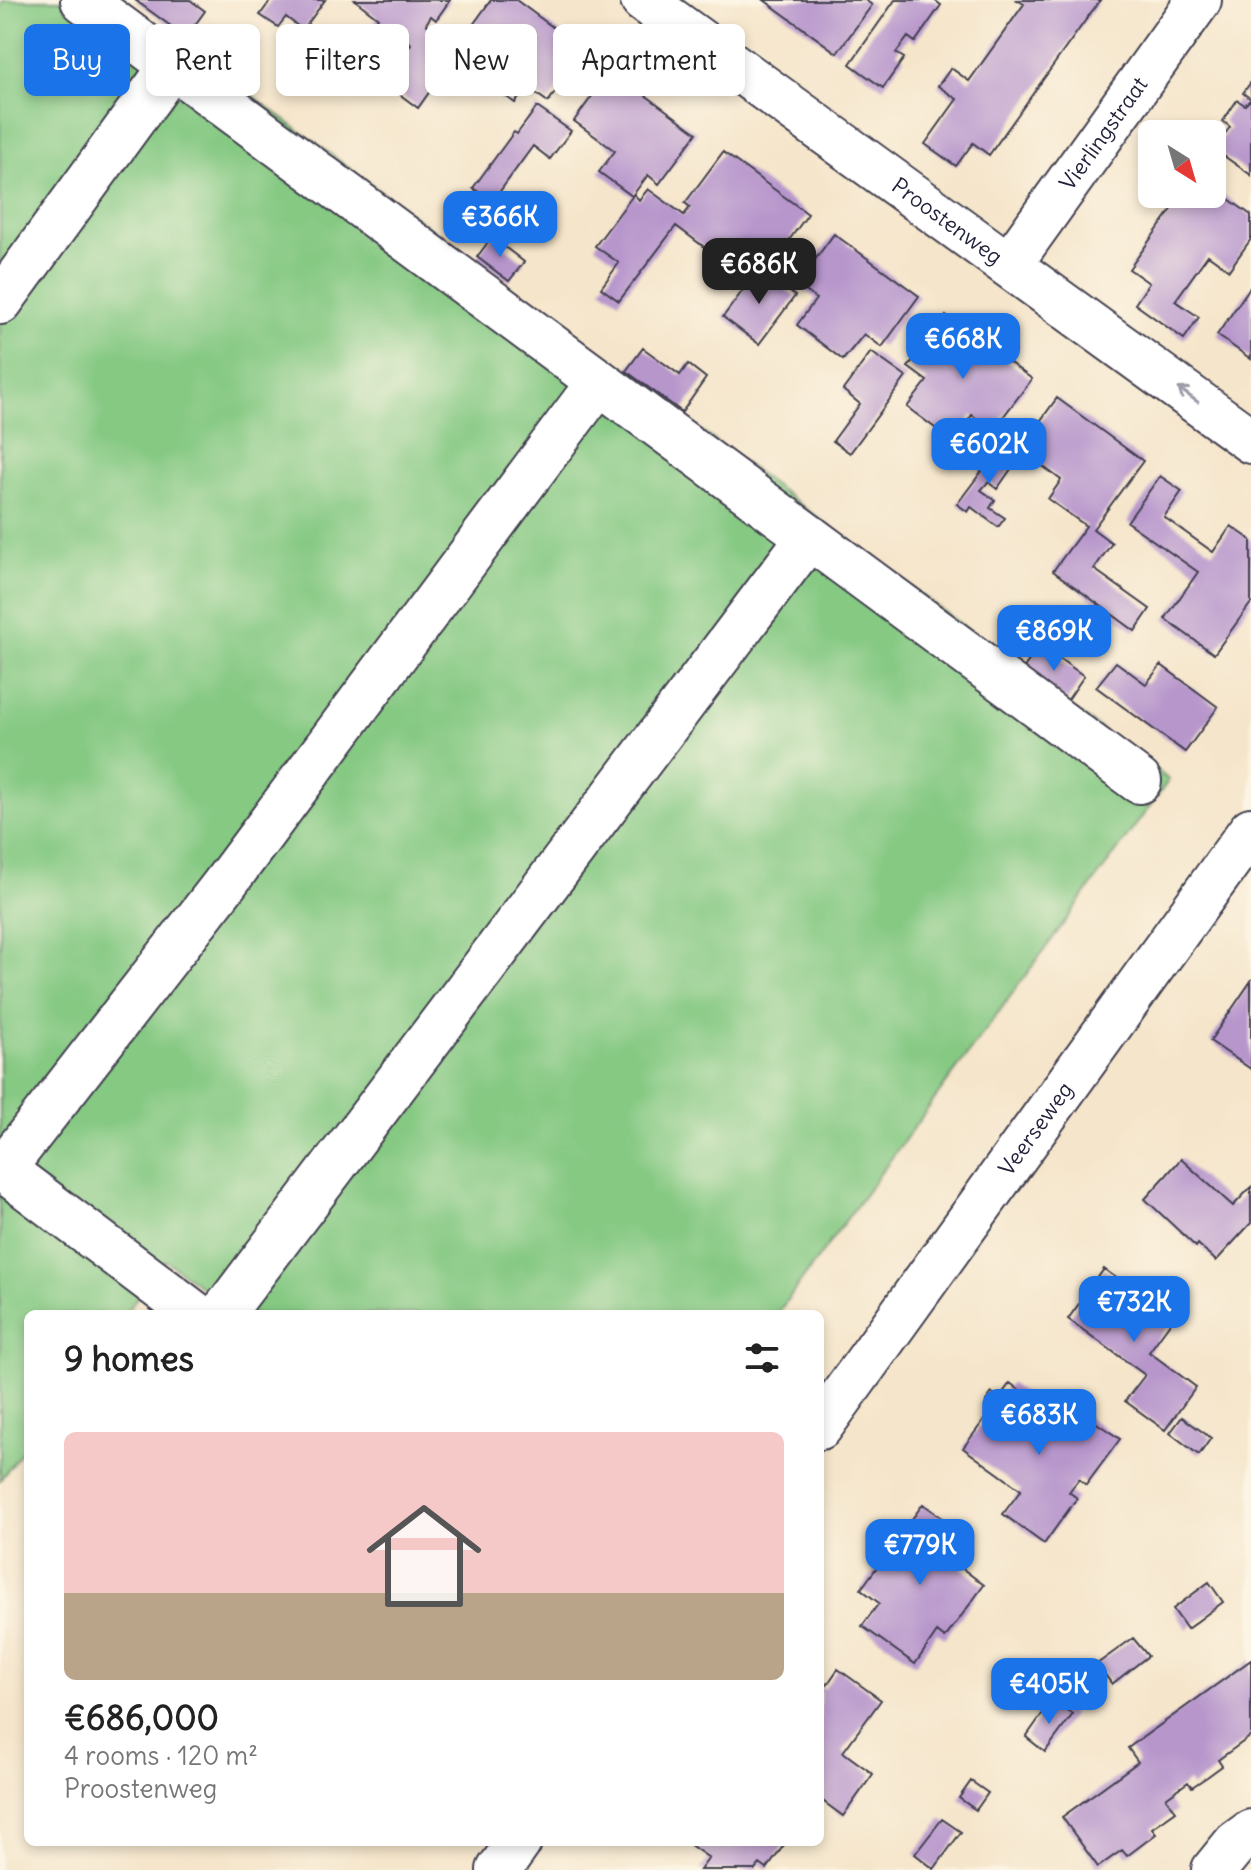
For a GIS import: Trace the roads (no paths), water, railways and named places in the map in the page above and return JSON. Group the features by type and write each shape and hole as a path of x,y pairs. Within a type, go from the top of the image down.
{"street":[{"path":"83,0 146,47"},
{"name":"Proostenweg","path":"643,0 1251,441"},
{"name":"Vierlingstraat","path":"1009,265 1199,0"},
{"path":"0,302 150,96"},
{"path":"213,96 1139,781"},
{"path":"190,1310 2,1168 223,886 599,382"},
{"path":"225,1310 809,537"},
{"name":"Veerseweg","path":"824,1421 1251,830"},
{"path":"1214,1870 1236,1843 1251,1832"},
{"path":"499,1870 516,1846"}]}
